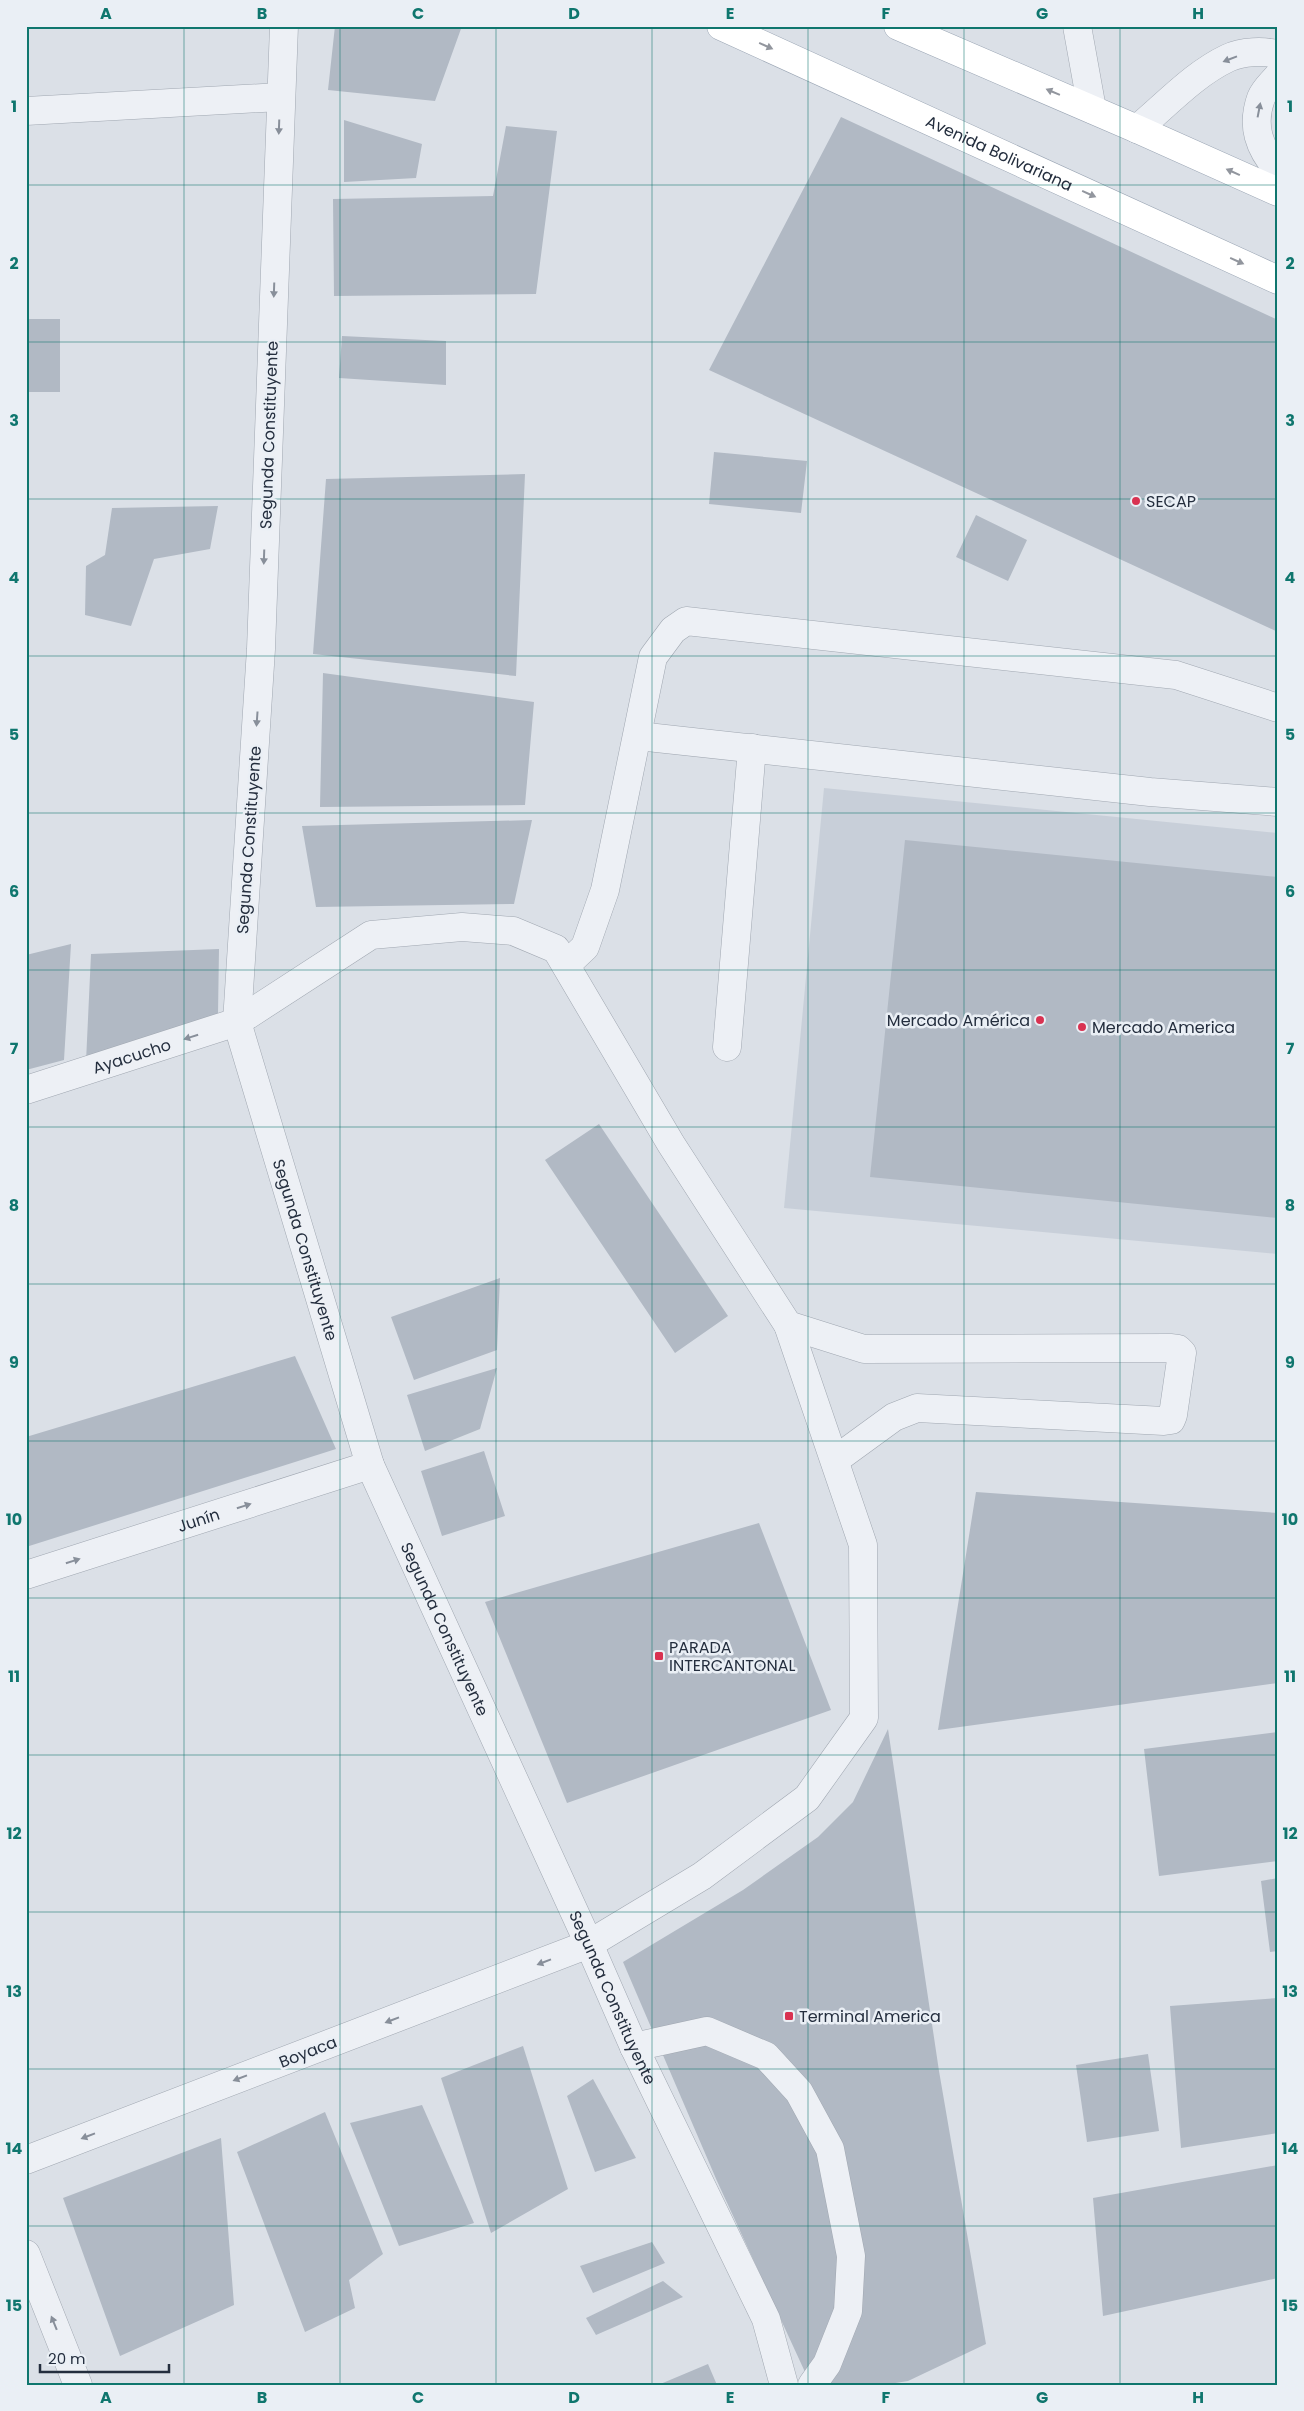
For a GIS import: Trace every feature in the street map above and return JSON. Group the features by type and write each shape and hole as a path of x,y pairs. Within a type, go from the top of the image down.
{"main road":[{"name":"Avenida Bolivariana","path":"721,26 1278,280"},
{"path":"898,26 1137,128 1278,192"}],"street":[{"name":"Segunda Constituyente","path":"284,26 261,649 237,1022 370,1465 589,1944 634,2047 766,2318 784,2385"},
{"path":"1077,26 1092,109"},
{"path":"1137,128 1189,84 1229,57 1262,51 1278,54"},
{"path":"1278,76 1262,97 1256,128 1264,154 1278,170"},
{"path":"26,111 280,97"},
{"path":"566,965 585,947 605,890 648,692 648,674 653,657 668,636 686,621 1176,675 1278,708"},
{"path":"638,736 1150,792 1278,802"},
{"path":"727,1047 752,748"},
{"name":"Ayacucho","path":"26,1090 237,1022 372,936 462,927 513,931 556,949 671,1144 788,1326"},
{"path":"788,1326 864,1349 1170,1348 1182,1353 1171,1420 917,1408 894,1418 835,1460"},
{"name":"Boyaca","path":"26,2160 589,1944 702,1876 807,1798 864,1718 863,1545 788,1326"},
{"name":"Junín","path":"26,1575 370,1465"},
{"path":"634,2047 707,2031 766,2056 799,2092 830,2149 851,2256 848,2311 827,2364 812,2385"},
{"path":"26,2254 78,2385"}],"shaded area":[{"name":"Mercado América","path":"824,788 1278,833 1278,1254 784,1208"}],"building":[{"path":"335,26 462,26 435,101 328,90"},
{"name":"SECAP","path":"841,117 1278,320 1278,632 709,370"},
{"path":"344,120 422,144 416,178 344,182"},
{"path":"506,126 557,131 536,294 334,296 333,199 493,196"},
{"path":"29,319 60,319 60,392 29,392"},
{"path":"342,336 446,341 446,385 339,378"},
{"path":"714,452 807,461 801,513 709,504"},
{"path":"525,474 516,676 313,654 326,479"},
{"path":"218,506 210,549 154,559 131,626 85,615 86,566 105,555 112,508"},
{"path":"976,515 1027,540 1008,581 956,557"},
{"path":"323,673 534,702 525,805 320,807"},
{"path":"532,820 514,904 316,907 302,826"},
{"name":"Mercado América","path":"905,840 1278,877 1278,1218 870,1177"},
{"path":"71,944 64,1060 26,1070 26,955"},
{"path":"219,949 218,1014 86,1062 91,954"},
{"path":"599,1124 728,1316 675,1353 545,1160"},
{"path":"500,1278 497,1350 414,1380 391,1317"},
{"path":"295,1356 336,1449 26,1547 26,1437"},
{"path":"497,1368 480,1429 425,1451 407,1395"},
{"path":"484,1451 505,1516 442,1536 421,1471"},
{"path":"976,1492 1278,1513 1278,1683 938,1730"},
{"name":"PARADA INTERCANTONAL","path":"759,1523 831,1710 567,1803 485,1602"},
{"name":"Terminal America","path":"888,1729 939,2071 986,2344 908,2381 883,2385 811,2385 717,2181 623,1962 743,1890 818,1837 853,1802"},
{"path":"1278,1732 1278,1861 1159,1876 1144,1749"},
{"path":"1278,1878 1278,1951 1270,1952 1261,1881"},
{"path":"1278,1998 1278,2133 1181,2148 1170,2006"},
{"path":"523,2046 568,2189 491,2233 441,2078"},
{"path":"1148,2054 1159,2131 1087,2142 1076,2065"},
{"path":"593,2079 636,2158 595,2172 567,2096"},
{"path":"422,2105 474,2223 399,2246 350,2123"},
{"path":"325,2112 383,2254 349,2280 355,2308 305,2332 237,2152"},
{"path":"221,2138 234,2305 120,2356 63,2198"},
{"path":"1278,2165 1278,2278 1103,2316 1093,2198"},
{"path":"652,2242 665,2263 593,2293 580,2266"},
{"path":"663,2281 683,2297 596,2335 586,2318"},
{"path":"708,2364 717,2385 658,2385"}],"place":[{"name":"SECAP","path":"1136,501"},
{"name":"Mercado América","path":"1040,1020"},
{"name":"Mercado America","path":"1082,1027"},
{"name":"PARADA INTERCANTONAL","path":"659,1656"},
{"name":"Terminal America","path":"789,2016"}]}
